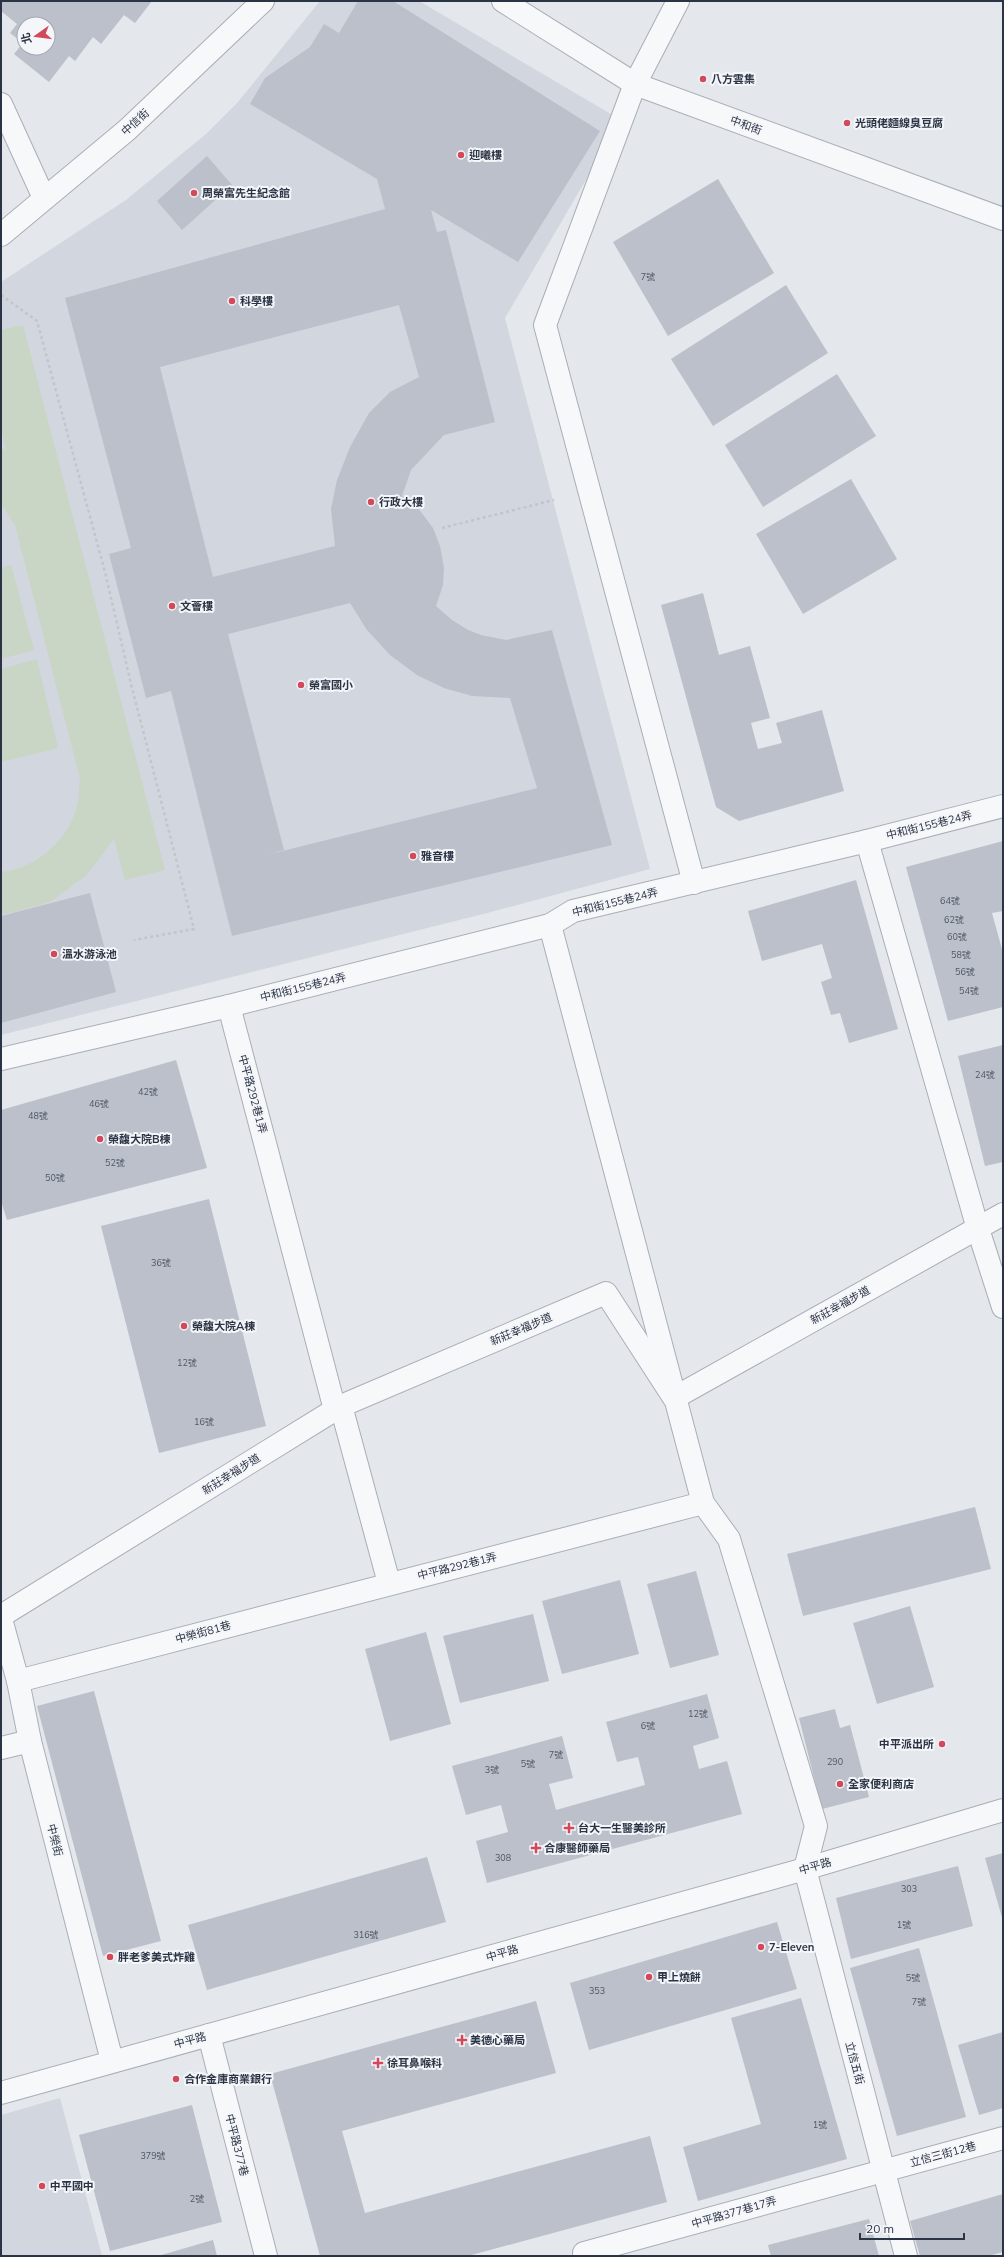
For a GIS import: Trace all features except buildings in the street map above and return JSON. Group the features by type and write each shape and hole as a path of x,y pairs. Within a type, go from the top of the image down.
{"street":[{"name":"中信街","path":"1,235 127,130 263,1"},
{"name":"中和街","path":"503,1 635,84 1002,216"},
{"path":"678,1 635,84 545,325 694,883"},
{"path":"1,104 44,198"},
{"name":"中和街155巷24弄","path":"229,1006 550,925 573,911 867,841 1003,806"},
{"path":"867,841 978,1229 1003,1307"},
{"path":"550,925 703,1503 730,1539 816,1826 805,1869"},
{"path":"1,1059 229,1006"},
{"name":"中平路292巷1弄","path":"229,1006 338,1408 389,1583 703,1503"},
{"name":"新莊幸福步道","path":"1,1616 338,1408 606,1293 674,1398 1003,1214"},
{"name":"中榮街81巷","path":"18,1681 389,1583"},
{"name":"中榮街","path":"1,1619 18,1681 30,1741 112,2061"},
{"path":"1,1748 30,1741"},
{"name":"中平路","path":"1,2093 805,1869 1003,1810"},
{"name":"立信五街","path":"805,1869 906,2256"},
{"name":"中平路377巷","path":"209,2035 266,2256"},
{"name":"立信三街12巷","path":"883,2170 1003,2138"},
{"name":"中平路377巷17弄","path":"581,2255 883,2170"}],"path":[{"path":"1,295 37,321 105,572 131,684 194,929 134,940"},
{"path":"442,528 554,500"}],"shaded area":[{"name":"榮富國小","path":"320,1 419,1 621,120 505,318 650,869 491,912 1,1035 1,282 126,200 206,134 238,102"},
{"name":"中平國中","path":"60,2098 102,2256 1,2256 1,2115"}],"green space":[{"path":"23,325 165,870 125,880 114,839 87,875 50,902 1,914 1,872 26,866 48,852 57,843 65,833 76,810 80,779 15,525 1,504 1,447 6,450 1,428 1,330"},
{"path":"11,565 34,650 1,659 1,568"},
{"path":"37,659 58,748 1,762 1,669"}],"place":[{"name":"八方雲集","path":"703,79"},
{"name":"光頭佬麵線臭豆腐","path":"847,123"},
{"name":"迎曦樓","path":"461,155"},
{"name":"周榮富先生紀念館","path":"194,193"},
{"name":"科學樓","path":"232,301"},
{"name":"行政大樓","path":"371,502"},
{"name":"文薈樓","path":"172,606"},
{"name":"榮富國小","path":"301,685"},
{"name":"雅音樓","path":"413,856"},
{"name":"溫水游泳池","path":"54,954"},
{"name":"榮馥大院B棟","path":"100,1139"},
{"name":"榮馥大院A棟","path":"184,1326"},
{"name":"中平派出所","path":"942,1744"},
{"name":"全家便利商店","path":"840,1784"},
{"name":"台大一生醫美診所","path":"569,1828"},
{"name":"合康醫師藥局","path":"536,1848"},
{"name":"7-Eleven","path":"761,1947"},
{"name":"胖老爹美式炸雞","path":"110,1957"},
{"name":"甲上燒餅","path":"649,1977"},
{"name":"美德心藥局","path":"462,2040"},
{"name":"徐耳鼻喉科","path":"378,2063"},
{"name":"合作金庫商業銀行","path":"176,2079"},
{"name":"中平國中","path":"42,2186"}]}
